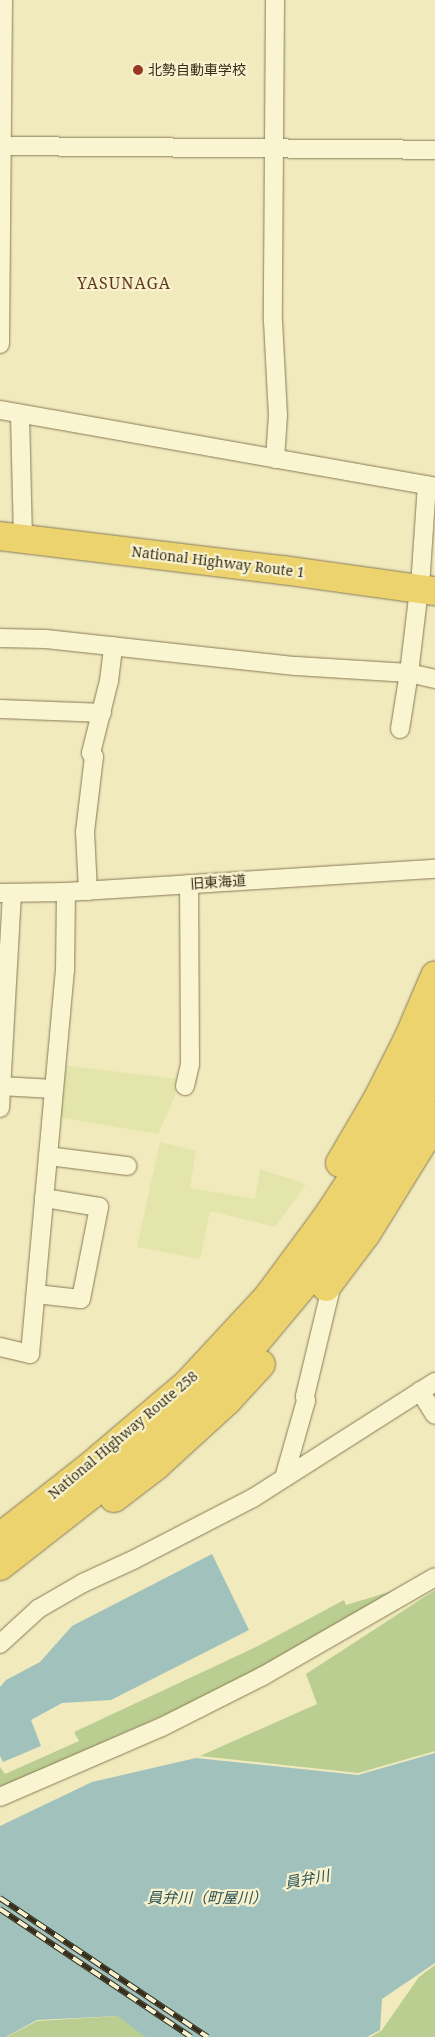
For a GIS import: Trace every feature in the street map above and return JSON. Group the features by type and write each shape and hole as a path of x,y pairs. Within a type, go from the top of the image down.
{"highway":[{"name":"National Highway Route 1","path":"12,538 426,590"},
{"path":"88,1468 160,1385 248,1291 328,1184 377,1100 408,1039 435,976"},
{"name":"National Highway Route 258","path":"2,1554 88,1468 187,1384 267,1298 327,1217 381,1135 435,1025"},
{"name":"National Highway Route 258","path":"2,1554 105,1484 240,1361 317,1269 345,1229 396,1149 435,1069"},
{"path":"2,1554 32,1553 68,1533 156,1466 227,1401 333,1279 366,1234 424,1142 435,1116"}],"street":[{"path":"0,344 3,0"},
{"path":"275,0 273,321 278,415 275,459"},
{"path":"1,146 274,147 435,150"},
{"path":"0,410 431,486 422,572 426,590 409,672 400,728"},
{"path":"12,538 20,415"},
{"path":"0,638 113,646 296,666 409,672 435,678"},
{"path":"88,891 85,832 94,757 91,753 109,681 113,646"},
{"path":"0,709 102,713"},
{"name":"旧東海道","path":"6,893 88,891 435,869"},
{"path":"184,1086 190,1064 189,884"},
{"path":"0,1347 30,1354 65,971 66,892"},
{"path":"0,1108 6,893"},
{"path":"1,1086 54,1089"},
{"path":"48,1156 127,1166"},
{"path":"36,1294 81,1300 99,1207 44,1198"},
{"path":"284,1478 306,1401 305,1396 333,1279"},
{"path":"0,1644 38,1609 83,1583 218,1517 284,1478 430,1382 435,1415"},
{"path":"0,1797 162,1727 264,1676 435,1577"}],"green space":[{"path":"62,1065 177,1079 175,1096 158,1134 57,1117"},
{"path":"160,1142 196,1151 190,1188 255,1199 260,1169 306,1184 275,1227 210,1211 200,1259 137,1247"},
{"path":"399,1589 245,1679 0,1788 0,1767 5,1774 79,1741 74,1732 256,1647 344,1600 346,1605"},
{"path":"435,1590 435,1751 358,1773 200,1756 317,1704 306,1674"},
{"path":"435,1965 435,2037 371,2037 382,2030 419,1977"},
{"path":"119,2016 146,2037 7,2037 37,2021"}],"water":[{"path":"212,1554 249,1630 111,1700 62,1703 31,1720 41,1746 3,1762 0,1756 0,1687 6,1680 40,1662 72,1626"},
{"name":"員弁川（町屋川）","path":"435,1753 435,1963 382,1999 380,2030 367,2037 145,2037 118,2016 37,2020 6,2037 0,2037 0,1826 92,1782 196,1758 358,1775"}],"railway":[{"path":"0,1898 208,2037"},
{"path":"0,1909 191,2037"}],"place":[{"name":"北勢自動車学校","path":"138,70"}],"district":[{"name":"YASUNAGA","path":"124,283"}],"water label":[{"name":"員弁川","path":"307,1879"}]}
